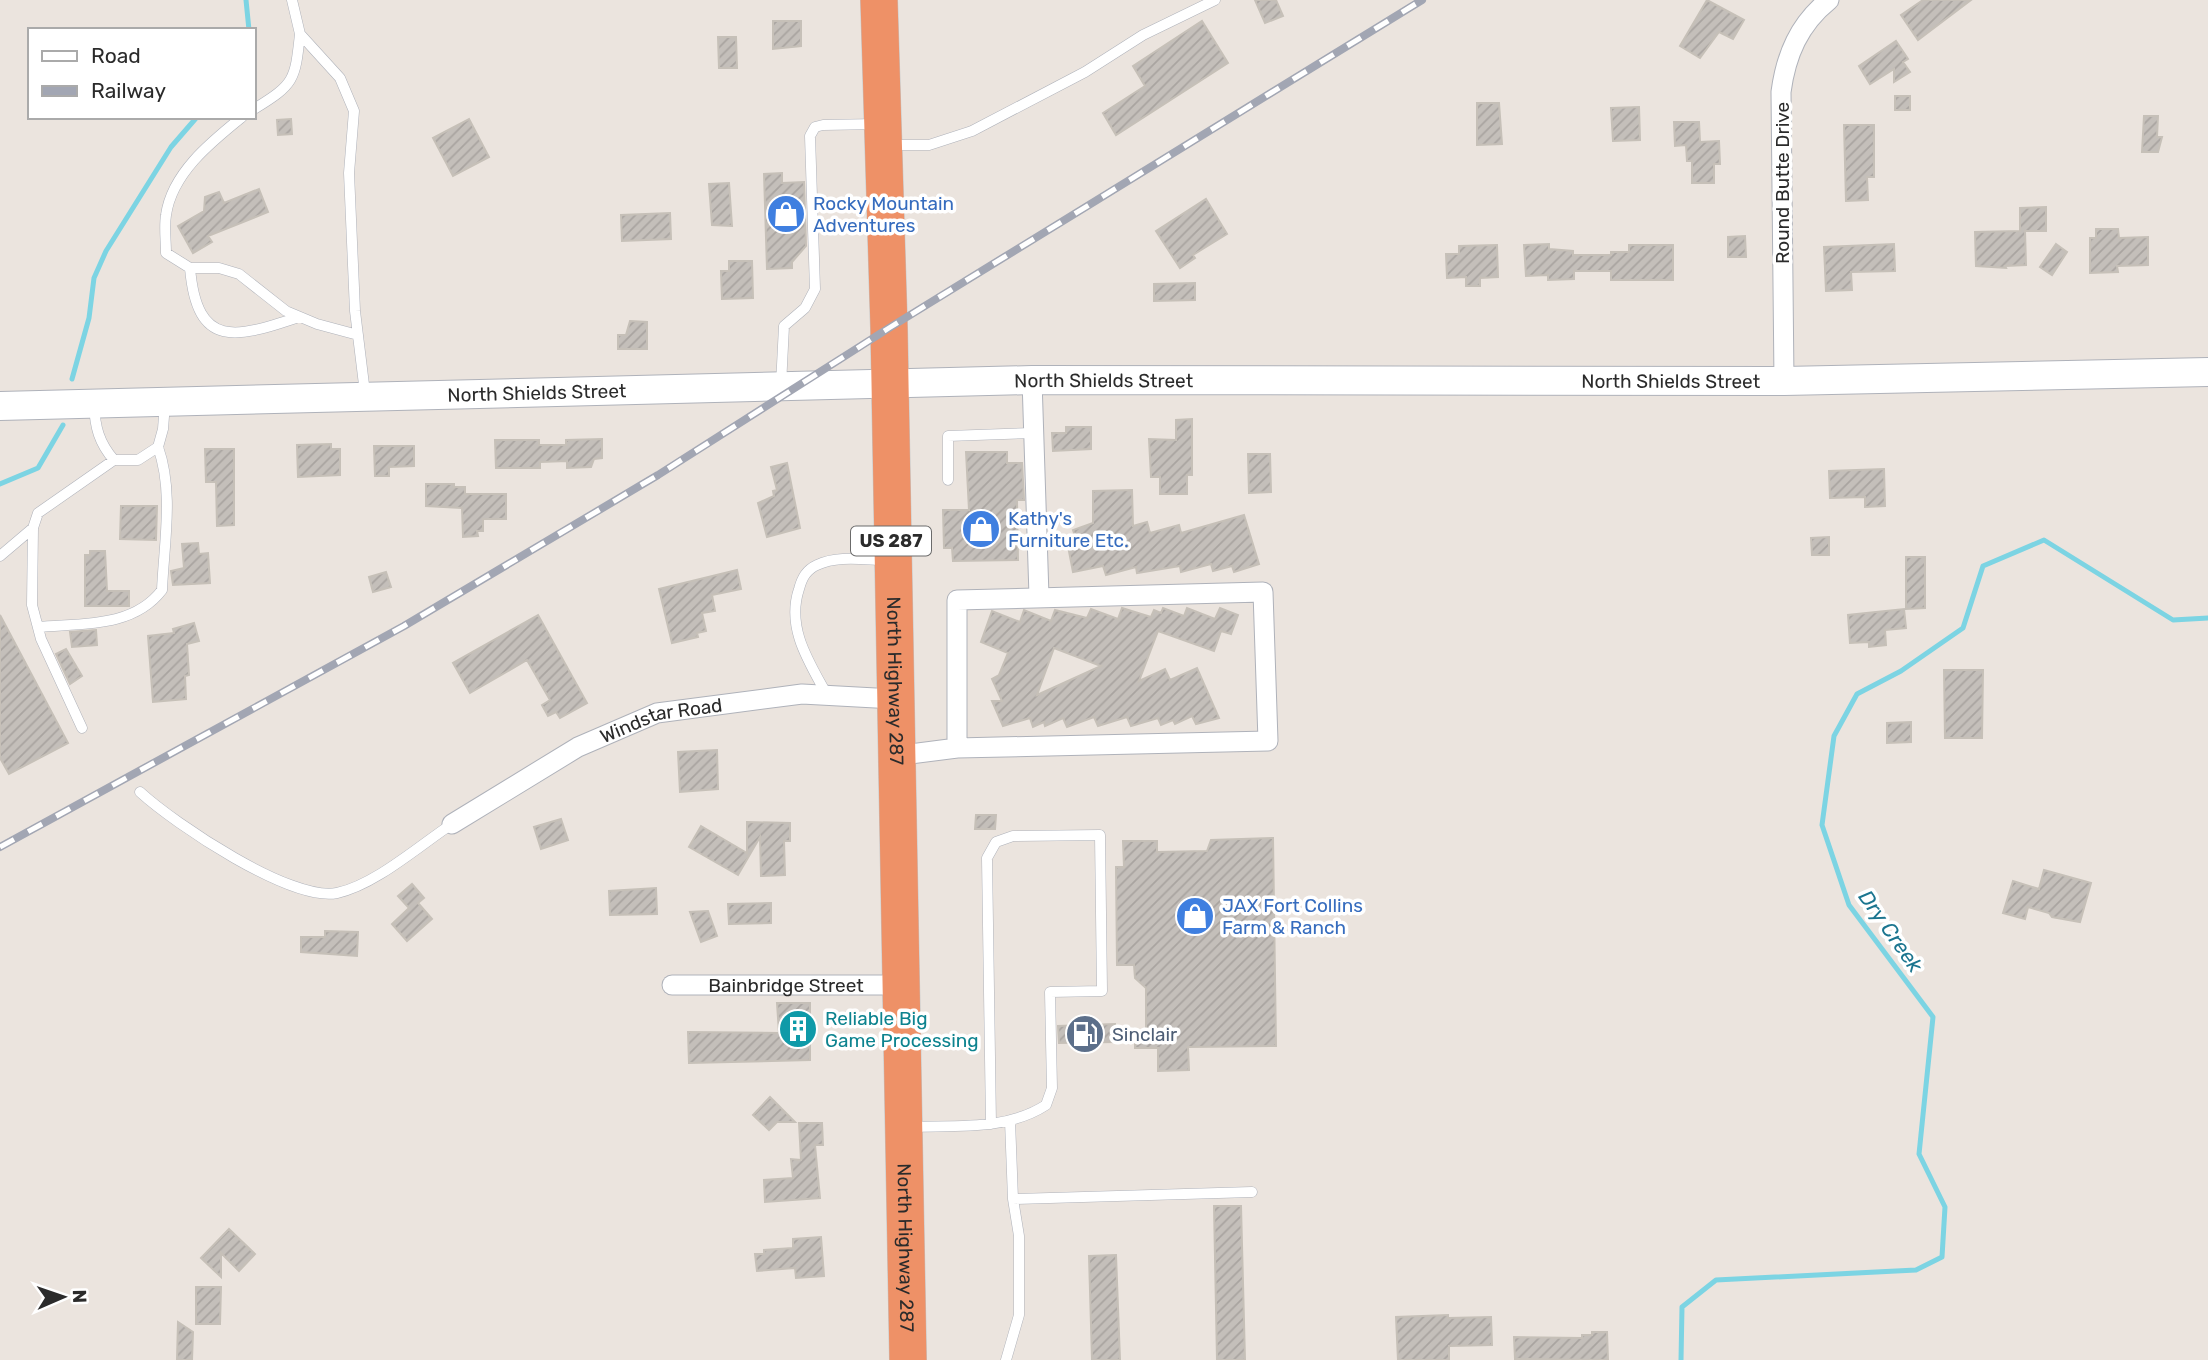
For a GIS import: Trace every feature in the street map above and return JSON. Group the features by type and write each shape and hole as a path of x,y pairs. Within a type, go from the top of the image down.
{"highway":[{"name":"North Highway 287","path":"879,0 908,1360"}],"street":[{"name":"Round Butte Drive","path":"1784,381 1781,92 1784,68 1793,44 1806,22 1829,0"},
{"name":"North Shields Street","path":"0,406 1031,380 1784,381 2208,372"},
{"path":"1031,380 1039,596"},
{"path":"895,756 957,748 1268,741 1263,592 957,600 957,748"},
{"name":"Windstar Road","path":"452,824 578,747 656,713 802,694 894,698"},
{"name":"Bainbridge Street","path":"672,985 902,985"}],"lane":[{"path":"256,108 281,92 296,74 300,34 292,0"},
{"path":"781,387 784,326 805,308 815,289 810,136 815,127 823,125 929,145 972,131 1085,72 1143,35 1215,0"},
{"path":"300,34 340,78 354,111 349,173 358,335 365,397"},
{"path":"240,119 211,142 180,178 166,213 166,253 190,268 219,268 239,274 286,311 358,335"},
{"path":"190,268 192,294 199,313 213,328 237,333 260,330 299,317"},
{"path":"38,627 108,621 136,614 162,590 167,488 158,447 163,429 165,402"},
{"path":"94,404 96,429 104,449 114,460"},
{"path":"948,480 948,436 1033,433"},
{"path":"82,728 38,627 32,605 33,528 38,513 114,460 138,460 158,447"},
{"path":"0,556 33,528"},
{"path":"827,695 804,652 796,627 795,600 802,580 808,570 837,559 892,560"},
{"path":"140,793 169,819 198,836 276,878 313,893 336,893 363,884 452,824"},
{"path":"905,1127 991,1124 1028,1117 1046,1105 1052,1088 1050,992 1102,990 1100,835 1013,836 996,842 987,858 991,1124"},
{"path":"1006,1360 1020,1315 1019,1236 1013,1199 1010,1121"},
{"path":"1013,1199 1252,1192"}],"building":[{"path":"1255,0 1276,0 1283,16 1265,23"},
{"path":"1707,0 1744,20 1733,39 1719,32 1700,58 1680,46"},
{"path":"1923,0 1971,0 1918,40 1901,15"},
{"path":"773,21 801,21 801,46 773,49"},
{"path":"1202,21 1228,63 1116,135 1103,113 1145,86 1133,66"},
{"path":"718,37 736,37 737,68 719,68"},
{"path":"1896,41 1908,59 1903,62 1910,72 1894,82 1894,69 1870,84 1859,66"},
{"path":"1895,96 1910,96 1910,110 1895,110"},
{"path":"1477,103 1499,103 1502,144 1477,145"},
{"path":"1639,107 1640,140 1613,141 1611,108"},
{"path":"2144,116 2158,116 2157,137 2162,137 2158,152 2142,152"},
{"path":"291,119 292,134 278,135 277,120"},
{"path":"469,119 489,157 453,176 433,138"},
{"path":"1674,122 1699,122 1700,142 1719,141 1720,164 1714,164 1714,183 1692,183 1692,161 1687,161 1686,145 1675,146"},
{"path":"1844,125 1874,125 1874,177 1867,177 1868,200 1846,201"},
{"name":"Rocky Mountain Adventures","path":"782,173 782,183 804,182 806,246 792,262 792,268 767,269 764,174"},
{"path":"729,183 732,226 712,225 709,184"},
{"path":"259,189 268,212 208,236 212,242 193,253 178,226 204,211 205,197 219,192 224,203"},
{"path":"1206,199 1227,234 1193,255 1195,258 1180,268 1156,231"},
{"path":"2046,207 2046,231 2025,231 2026,265 2005,266 2006,268 1976,266 1975,232 2020,231 2020,208"},
{"path":"670,213 671,239 622,241 621,215"},
{"path":"2096,229 2118,229 2119,238 2148,237 2148,265 2117,266 2118,272 2090,273 2090,238 2096,238"},
{"path":"1745,236 1746,257 1728,257 1728,237"},
{"path":"1549,244 1549,249 1573,251 1573,255 1629,252 1629,245 1673,245 1673,280 1611,280 1611,271 1574,271 1574,279 1548,280 1548,275 1526,276 1524,245"},
{"path":"1894,244 1895,271 1851,272 1852,290 1826,291 1824,247"},
{"path":"2056,244 2067,252 2052,275 2040,267"},
{"path":"1497,245 1498,277 1480,278 1480,286 1466,286 1466,277 1447,278 1446,254 1459,254 1459,246"},
{"path":"729,261 752,261 753,298 722,299 721,271 729,271"},
{"path":"1195,283 1195,300 1154,301 1154,284"},
{"path":"630,321 647,322 647,349 618,349 618,335 626,335"},
{"path":"1192,419 1192,475 1187,475 1187,494 1160,494 1160,477 1151,477 1149,439 1176,440 1176,420"},
{"path":"1066,427 1091,427 1091,449 1053,451 1052,433 1066,433"},
{"path":"602,439 602,458 594,459 591,467 567,468 567,461 540,462 540,468 496,468 495,440 539,440 539,445 566,445 566,440"},
{"path":"331,444 331,449 340,449 340,475 298,477 297,445"},
{"path":"374,446 414,446 414,466 389,467 389,476 375,476"},
{"path":"205,449 234,449 234,525 217,526 216,482 206,482"},
{"path":"966,452 1007,452 1007,463 1022,463 1024,500 1017,500 1018,560 953,561 952,548 944,548 943,510 969,510"},
{"path":"1248,454 1270,454 1271,492 1249,493"},
{"path":"787,463 800,528 767,537 758,503 774,496 773,491 777,490 771,467"},
{"path":"1884,469 1885,506 1865,507 1865,497 1830,498 1829,471"},
{"path":"426,484 454,484 454,487 465,487 465,494 506,494 506,519 483,519 483,531 477,531 478,536 463,537 462,508 426,506"},
{"path":"1132,490 1133,526 1147,522 1150,533 1179,525 1181,533 1244,515 1259,564 1234,572 1232,566 1213,571 1211,564 1181,572 1180,566 1137,573 1136,567 1106,575 1103,566 1073,572 1067,541 1076,539 1073,530 1093,523 1093,491"},
{"path":"121,506 157,506 156,540 120,539"},
{"path":"1829,537 1829,555 1812,555 1811,538"},
{"path":"198,543 199,554 208,553 210,583 173,585 171,571 184,568 182,544"},
{"path":"90,551 105,551 107,591 129,591 129,606 85,606 85,555 90,555"},
{"path":"1906,557 1925,557 1925,608 1906,609"},
{"path":"737,570 741,589 712,595 715,611 702,613 706,631 697,633 698,637 672,643 659,589"},
{"path":"386,572 391,587 373,592 369,577"},
{"path":"1122,608 1151,617 1154,610 1161,613 1163,608 1184,616 1187,608 1215,619 1220,608 1238,615 1231,634 1221,631 1214,651 1158,631 1139,681 1165,669 1170,680 1197,668 1219,718 1196,724 1192,716 1175,724 1173,720 1161,725 1158,718 1131,726 1127,717 1098,726 1094,717 1067,727 1063,718 1045,726 1044,722 1033,727 1030,718 1003,726 992,701 1002,701 992,679 999,675 1008,653 981,642 992,611 1020,622 1024,610 1051,621 1055,610 1087,618 1091,609 1118,619","holes":["1054,648 1101,666 1037,695"]},
{"path":"1904,609 1906,628 1885,630 1886,645 1869,647 1869,642 1850,643 1848,615"},
{"path":"0,615 68,743 9,774 0,758"},
{"path":"538,615 587,703 560,718 556,712 548,716 542,705 550,700 527,660 470,693 453,663"},
{"path":"194,623 199,641 187,644 189,675 185,676 186,699 153,702 148,636 174,633 173,629"},
{"path":"96,630 97,645 72,647 70,632"},
{"path":"66,649 82,676 70,684 56,654"},
{"path":"1944,670 1983,670 1982,738 1945,738"},
{"path":"1911,722 1911,742 1887,743 1887,723"},
{"path":"717,750 718,789 680,792 678,752"},
{"path":"976,815 996,815 995,829 975,829"},
{"path":"561,819 568,840 541,849 534,827"},
{"path":"747,822 790,823 790,841 784,841 785,875 761,876 760,837 738,875 689,847 701,826 747,853"},
{"name":"JAX Fort Collins Farm & Ranch","path":"1273,838 1276,1046 1188,1047 1189,1070 1158,1071 1158,1048 1135,1048 1135,1031 1146,1031 1146,988 1135,978 1134,965 1117,965 1116,867 1124,867 1123,841 1157,841 1157,852 1207,851 1211,840"},
{"path":"2044,870 2091,883 2080,922 2052,917 2049,913 2028,907 2025,919 2003,913 2013,881 2039,889"},
{"path":"412,884 424,898 418,903 432,919 407,941 392,924 409,908 398,896"},
{"path":"656,888 657,914 610,915 609,891"},
{"path":"771,903 771,923 729,924 728,904"},
{"path":"708,911 717,936 701,942 690,912"},
{"path":"325,931 358,932 357,956 301,952 301,937 325,937"},
{"path":"777,1003 810,1003 810,1060 689,1063 688,1032 779,1033"},
{"name":"Sinclair","path":"1115,1024 1115,1042 1059,1043 1058,1026"},
{"path":"770,1097 795,1122 777,1122 769,1130 753,1115"},
{"path":"799,1123 822,1123 823,1145 815,1145 820,1198 765,1202 764,1180 793,1178 791,1159 801,1160"},
{"path":"1214,1206 1241,1206 1245,1360 1217,1360"},
{"path":"229,1229 255,1254 239,1271 221,1253 221,1277 201,1258"},
{"path":"821,1237 824,1276 796,1278 795,1268 757,1271 755,1254 764,1254 764,1250 793,1248 793,1239"},
{"path":"1116,1255 1120,1360 1092,1360 1089,1256"},
{"path":"196,1287 221,1287 220,1324 196,1324"},
{"path":"1448,1315 1448,1318 1491,1317 1492,1345 1449,1346 1449,1360 1398,1360 1396,1317"},
{"path":"178,1322 193,1332 192,1360 177,1360"},
{"path":"1592,1332 1607,1332 1608,1360 1515,1359 1514,1337 1582,1338 1582,1335 1592,1335"}],"waterway":[{"path":"246,0 249,28"},
{"path":"72,379 89,318 94,278 106,251 171,147 195,119"},
{"path":"0,484 38,468 63,425"},
{"name":"Dry Creek","path":"1681,1360 1682,1307 1716,1280 1916,1270 1942,1257 1945,1207 1919,1154 1933,1017 1849,905 1822,825 1834,736 1857,694 1901,671 1963,628 1983,566 2044,540 2173,620 2208,618"}],"railway":[{"path":"0,847 404,626 658,475 889,328 1422,0"}],"place":[{"name":"Rocky Mountain Adventures","path":"786,214"},
{"name":"Kathy's Furniture Etc.","path":"981,529"},
{"name":"JAX Fort Collins Farm & Ranch","path":"1195,916"},
{"name":"Reliable Big Game Processing","path":"798,1029"},
{"name":"Sinclair","path":"1085,1034"}]}
